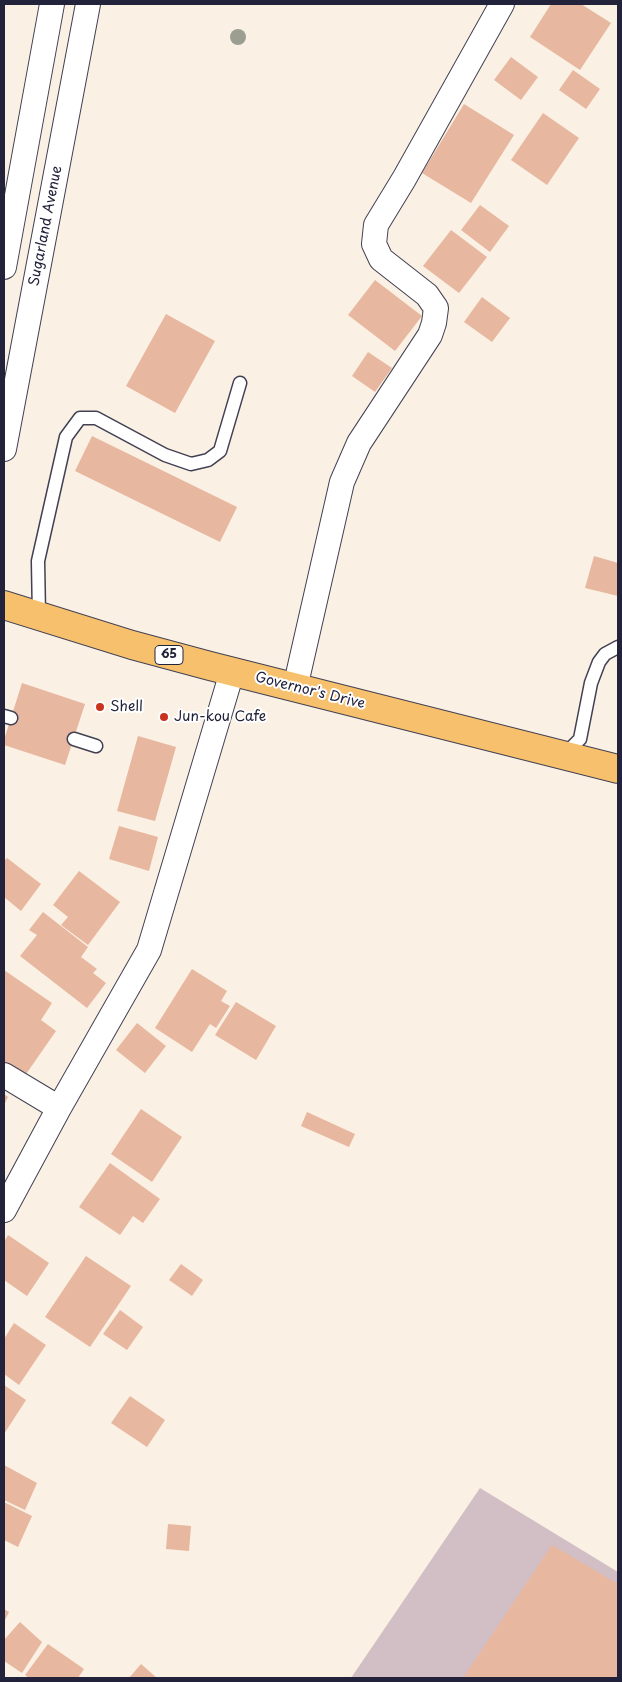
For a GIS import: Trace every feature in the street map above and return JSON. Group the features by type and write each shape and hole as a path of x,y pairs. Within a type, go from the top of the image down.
{"main road":[{"name":"Governor's Drive","path":"4,605 132,645 232,672 618,769"}],"street":[{"path":"4,267 52,4"},
{"name":"Sugarland Avenue","path":"4,449 88,4"},
{"path":"295,688 342,482 359,443 425,343 434,323 436,308 427,295 380,259 374,244 376,225 502,4"},
{"path":"4,1210 59,1108 149,950 232,672"},
{"path":"4,1075 59,1108"}],"lane":[{"path":"39,616 38,561 66,437 80,418 96,418 165,454 191,464 208,460 220,451 240,384"},
{"path":"549,751 569,750 580,739 591,683 599,662 605,654 618,647"},
{"path":"74,739 96,746"}],"shaded area":[{"path":"480,1488 618,1572 618,1678 351,1678"}],"building":[{"path":"551,4 581,4 611,23 580,70 530,37"},
{"path":"511,57 538,77 521,100 494,80"},
{"path":"573,70 600,89 586,109 559,90"},
{"path":"464,104 514,135 471,203 422,173"},
{"path":"543,113 579,138 547,185 511,160"},
{"path":"480,205 509,226 490,252 461,230"},
{"path":"451,230 487,257 459,293 423,266"},
{"path":"375,280 422,316 395,351 348,315"},
{"path":"482,297 510,318 492,342 464,322"},
{"path":"166,314 215,341 175,413 126,386"},
{"path":"368,352 392,368 375,392 352,376"},
{"path":"92,436 237,507 220,542 75,471"},
{"path":"594,556 618,563 618,596 585,588"},
{"path":"22,683 85,704 65,765 4,745"},
{"path":"138,736 176,747 155,821 117,811"},
{"path":"119,826 158,837 149,871 109,859"},
{"path":"7,858 41,884 21,911 4,897 4,861"},
{"path":"79,871 120,902 88,945 61,925 68,917 53,905"},
{"path":"43,912 88,947 81,957 97,969 93,973 106,983 87,1008 20,956 37,935 29,930"},
{"path":"192,969 227,991 221,1001 230,1006 216,1028 210,1024 192,1052 155,1028"},
{"path":"4,970 52,1003 41,1020 56,1031 24,1077 4,1063"},
{"path":"236,1002 276,1026 256,1060 215,1035"},
{"path":"137,1023 166,1046 145,1073 116,1050"},
{"path":"4,1094 8,1097 4,1105"},
{"path":"141,1109 182,1137 152,1182 111,1154"},
{"path":"307,1112 355,1134 349,1147 301,1126"},
{"path":"110,1163 160,1199 143,1223 133,1216 120,1235 79,1207"},
{"path":"8,1235 49,1263 27,1296 4,1280 4,1242"},
{"path":"86,1256 131,1286 90,1347 45,1317"},
{"path":"181,1264 203,1280 192,1296 169,1280"},
{"path":"120,1310 143,1327 127,1350 103,1334"},
{"path":"14,1323 46,1345 19,1385 4,1374 4,1339"},
{"path":"4,1385 26,1400 4,1434"},
{"path":"130,1396 165,1420 147,1447 111,1423"},
{"path":"4,1465 37,1483 25,1510 4,1500"},
{"path":"4,1502 32,1516 18,1547 4,1540"},
{"path":"168,1524 191,1526 189,1551 166,1549"},
{"path":"552,1545 618,1584 618,1678 463,1678"},
{"path":"4,1609 9,1612 4,1622"},
{"path":"20,1622 42,1642 22,1673 4,1661 4,1640"},
{"path":"48,1644 84,1669 78,1678 29,1678 25,1675"},
{"path":"141,1664 157,1678 129,1678"}],"place":[{"name":"Shell","path":"100,707"},
{"name":"Jun-kou Cafe","path":"164,717"}]}
